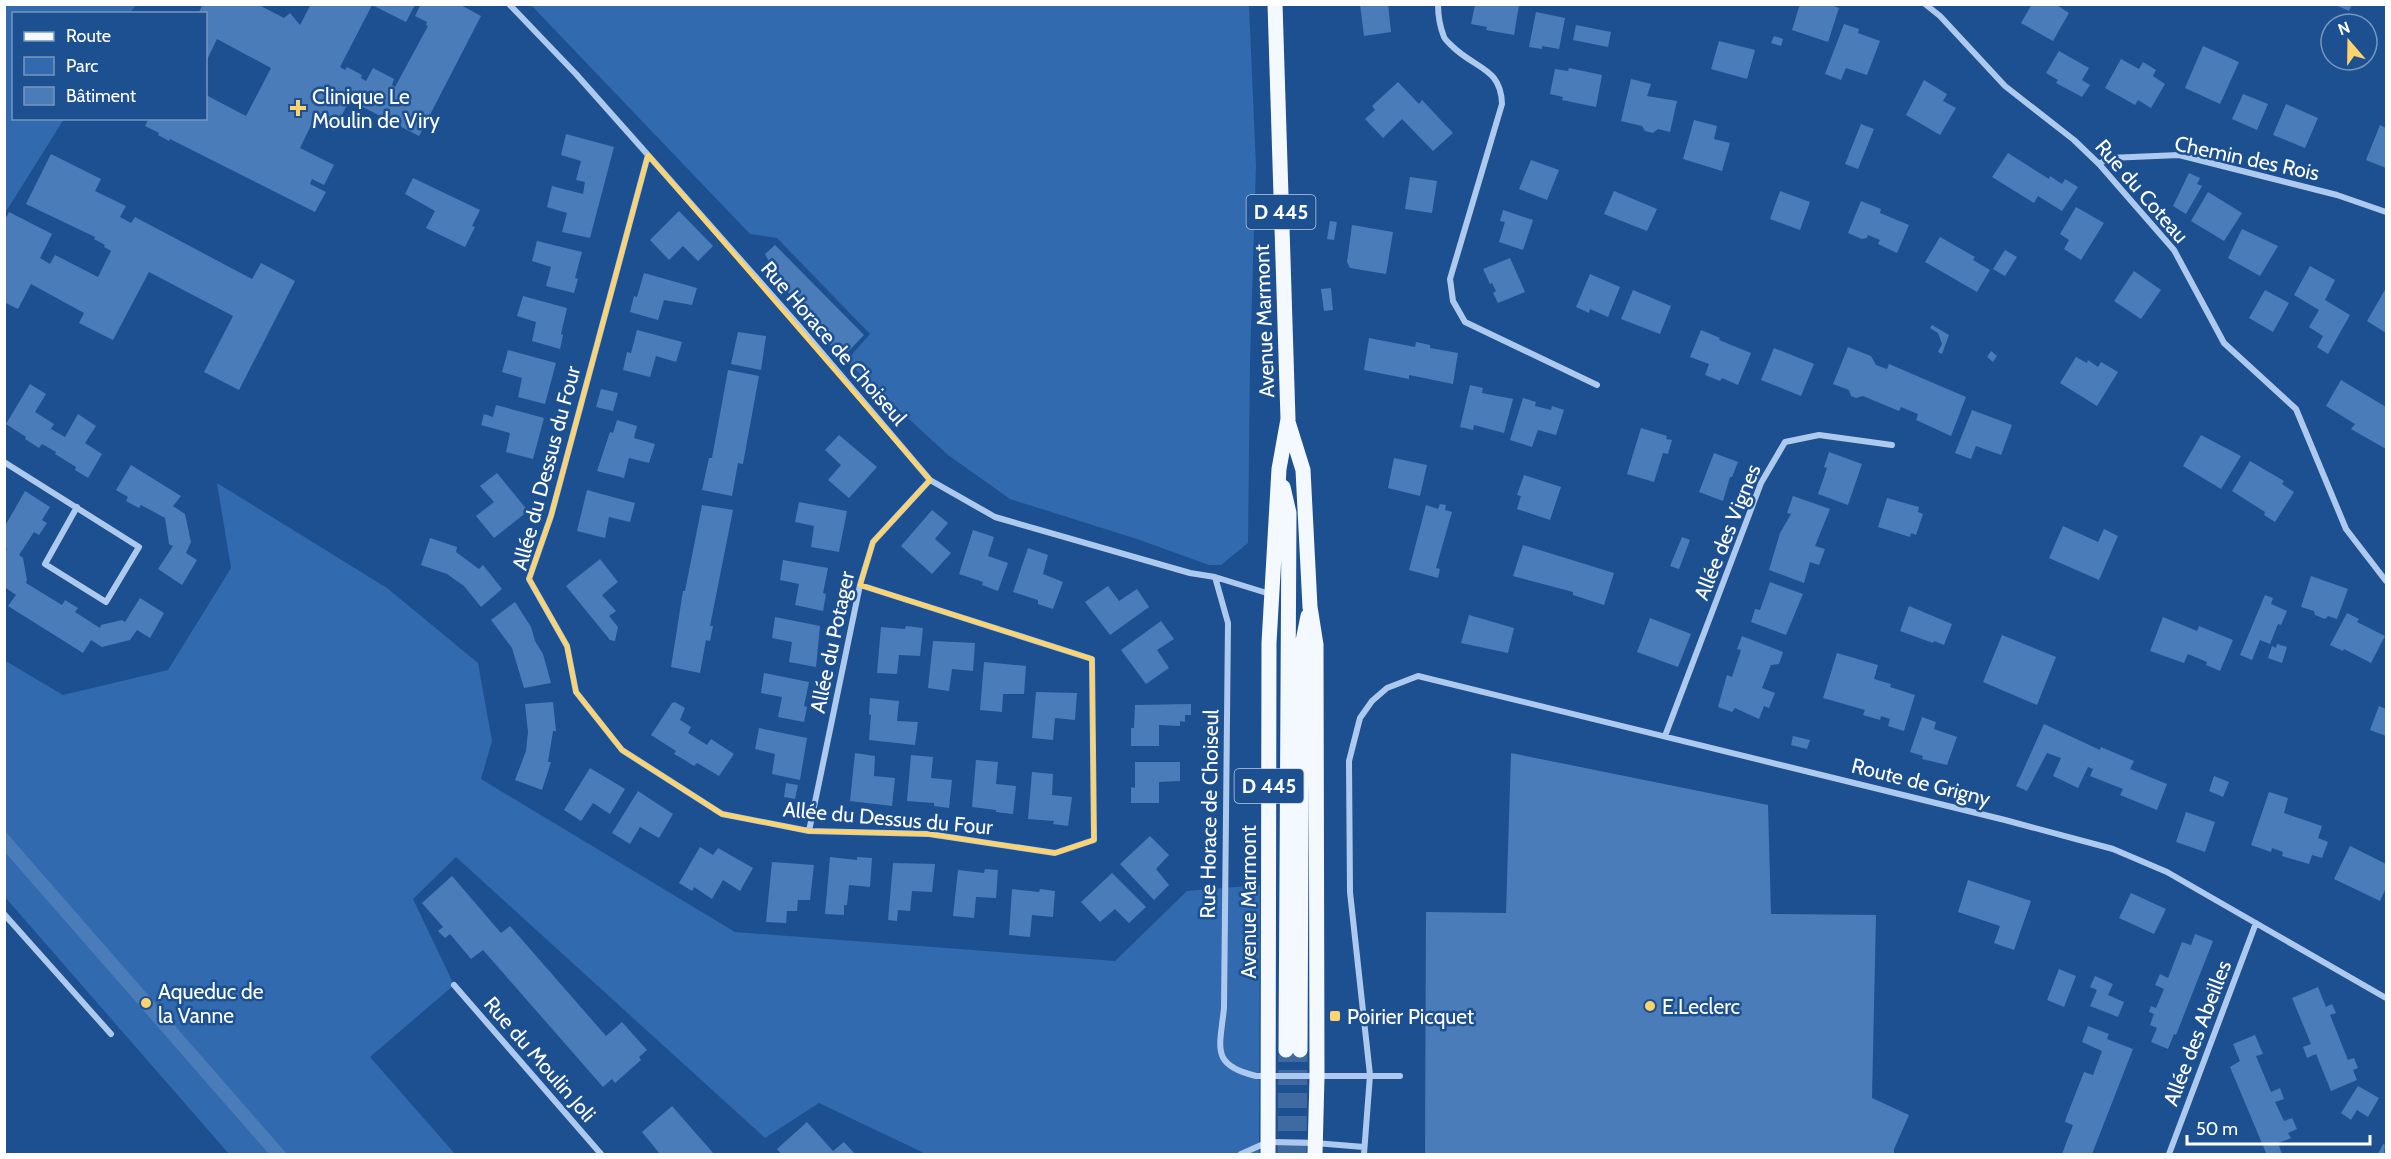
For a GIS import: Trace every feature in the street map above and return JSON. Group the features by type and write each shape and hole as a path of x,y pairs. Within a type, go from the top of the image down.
{"main road":[{"name":"Avenue Marmont","path":"1268,1148 1269,643 1279,469 1288,419 1275,4"},
{"name":"Avenue Marmont","path":"1288,419 1303,470 1310,607 1316,645 1317,1077 1315,1149"},
{"name":"Avenue Marmont","path":"1279,469 1289,513 1293,1050 1302,646 1310,607"}],"street":[{"name":"Rue Horace de Choiseul","path":"509,4 576,74 648,155 799,326 930,480 995,517 1190,573 1215,577 1271,595"},
{"path":"1438,4 1438,16 1444,39 1463,57 1493,76 1502,88 1502,104 1450,279 1453,301 1465,322 1597,385"},
{"name":"Rue du Coteau","path":"1925,4 1940,16 2005,86 2074,140 2099,164 2174,250 2223,343 2296,409 2346,529 2386,581"},
{"name":"Allée du Dessus du Four","path":"648,155 551,516 529,579 567,646 576,692 622,750 722,814 809,831 929,834 1055,853 1094,840 1092,659 860,585"},
{"name":"Chemin des Rois","path":"2099,164 2109,158 2179,155 2337,195 2386,212"},
{"name":"Allée des Vignes","path":"1665,736 1761,483 1785,442 1819,435 1892,445"},
{"path":"4,462 77,507 139,547 105,602 45,564 77,507"},
{"name":"Allée du Potager","path":"809,831 860,585 873,542 930,480"},
{"name":"Rue Horace de Choiseul","path":"1215,577 1228,623 1224,1008 1220,1054 1235,1071 1256,1076 1269,1076"},
{"name":"Route de Grigny","path":"1370,1075 1350,892 1349,761 1360,718 1372,701 1387,688 1418,676 2005,820 2113,849 2166,872 2386,998"},
{"path":"4,914 111,1034"},
{"name":"Allée des Abeilles","path":"2169,1155 2256,923"},
{"name":"Rue du Moulin Joli","path":"454,985 601,1155"},
{"path":"1364,1155 1370,1075"},
{"path":"1269,1076 1400,1076"},
{"path":"1241,1155 1268,1148 1364,1147"}],"highlighted area":[{"path":"648,155 930,480 873,542 860,585 1092,659 1094,840 1055,853 929,834 809,831 722,814 622,750 576,692 567,646 529,579 551,516"}],"green space":[{"path":"5,4 136,5 131,12 12,12 12,120 63,120 5,213"},
{"path":"531,5 1249,5 1256,166 1250,361 1248,543 1221,565 1209,565 1137,539 1010,499 948,455 846,361 870,334 777,238 750,234"},
{"path":"217,483 387,588 478,663 492,741 481,779 735,932 1115,961 1187,891 1260,885 1259,1154 926,1154 819,1103 765,1138 456,857 413,899 454,985 370,1057 455,1154 229,1154 5,897 4,660 63,695 168,670 231,568"}],"building":[{"name":"Clinique Le Moulin de Viry","path":"203,4 257,4 284,18 290,13 300,25 311,4 415,5 406,22 372,5 340,67 345,70 347,67 362,75 361,78 366,81 373,68 394,79 392,85 395,87 428,26 427,22 415,16 421,4 459,4 481,16 419,136 355,103 356,100 351,97 334,131 319,123 320,120 315,117 300,148 334,165 324,185 312,179 310,184 326,192 315,212 170,139 169,141 145,126 148,120 207,120 207,96 246,116 271,68 217,39 207,60 207,12 199,12"},
{"path":"1360,4 1388,4 1391,32 1364,36"},
{"path":"1800,4 1828,4 1839,8 1828,42 1792,30"},
{"path":"2032,4 2055,4 2069,13 2053,41 2021,23"},
{"path":"2333,4 2352,4 2349,11"},
{"path":"1475,5 1519,5 1514,35 1486,30 1487,27 1471,24"},
{"path":"1536,12 1565,18 1559,49 1542,46 1542,49 1529,47"},
{"path":"1844,24 1859,29 1858,33 1880,41 1867,75 1846,68 1841,80 1825,74"},
{"path":"1576,25 1611,32 1608,47 1573,40"},
{"path":"1774,36 1783,39 1781,46 1771,43"},
{"path":"1719,41 1755,50 1747,79 1711,69"},
{"path":"2203,46 2239,62 2220,104 2185,88"},
{"path":"2059,51 2089,68 2082,80 2090,85 2082,97 2056,83 2058,80 2046,73"},
{"path":"2121,59 2139,69 2143,62 2156,70 2153,76 2165,84 2151,108 2138,100 2135,105 2105,88"},
{"path":"1569,68 1602,75 1596,107 1562,100 1563,97 1550,94 1555,69 1568,71"},
{"path":"1631,79 1651,84 1647,96 1677,101 1670,132 1658,129 1653,133 1645,131 1642,126 1621,121"},
{"path":"1924,80 1947,94 1943,101 1956,108 1940,135 1906,115"},
{"path":"1398,82 1419,104 1422,100 1453,133 1433,151 1402,119 1383,138 1365,119 1375,110 1372,106"},
{"path":"2243,94 2268,104 2257,130 2232,119"},
{"path":"2286,104 2318,118 2305,148 2273,135"},
{"path":"1694,120 1717,126 1714,139 1730,143 1722,171 1683,159"},
{"path":"1861,124 1874,129 1858,169 1845,164"},
{"path":"2380,125 2386,128 2386,168 2366,160"},
{"path":"566,134 614,147 590,238 562,232 567,213 547,207 552,186 583,194 585,182 576,180 581,161 561,155"},
{"path":"2008,153 2049,179 2050,176 2062,184 2065,179 2078,187 2062,211 2038,196 2034,203 1992,177"},
{"path":"51,154 101,179 95,191 126,206 120,217 131,223 135,217 252,279 261,263 295,281 239,390 204,372 233,316 149,272 113,340 79,323 84,313 31,284 18,309 4,302 4,221 9,212 52,234 40,258 50,264 55,255 98,277 111,251 94,239 95,237 26,204"},
{"path":"1531,160 1559,170 1547,200 1519,189"},
{"path":"2189,173 2200,178 2197,184 2202,186 2186,214 2173,206"},
{"path":"1410,177 1437,181 1432,213 1405,209"},
{"path":"413,178 480,210 465,247 426,228 435,211 405,194"},
{"path":"1614,191 1657,209 1647,231 1604,214"},
{"path":"1780,191 1810,202 1800,230 1770,219"},
{"path":"2208,192 2242,213 2224,241 2191,221"},
{"path":"1861,201 1881,209 1880,213 1909,225 1897,253 1878,244 1880,240 1868,235 1867,238 1862,239 1848,233"},
{"path":"2076,207 2104,223 2081,260 2064,249 2069,240 2060,234"},
{"path":"1503,210 1533,220 1523,250 1499,242 1505,222 1500,221"},
{"path":"679,211 713,246 698,261 683,246 669,260 650,240"},
{"path":"1330,221 1337,222 1334,240 1327,239"},
{"path":"1352,225 1393,232 1386,274 1350,268 1347,262"},
{"path":"2242,229 2278,246 2260,276 2228,258"},
{"path":"1940,237 1975,257 1973,260 1990,270 1977,292 1925,262"},
{"path":"537,241 582,252 575,278 578,279 574,293 546,286 551,267 532,261"},
{"path":"775,245 864,335 843,357 833,348 779,281 765,254"},
{"path":"2005,250 2017,257 2005,276 1993,269"},
{"path":"1510,258 1525,292 1498,303 1493,293 1496,291 1483,269"},
{"path":"2310,266 2335,280 2325,300 2350,315 2328,354 2317,347 2323,336 2309,327 2319,310 2294,295"},
{"path":"2134,271 2161,290 2141,319 2114,301"},
{"path":"644,273 697,288 692,305 664,300 658,320 630,312"},
{"path":"1590,274 1620,287 1608,317 1590,309 1589,313 1576,307"},
{"path":"1331,288 1333,310 1324,311 1321,289"},
{"path":"2386,288 2386,333 2367,321"},
{"path":"1633,290 1671,306 1660,334 1621,319"},
{"path":"2265,290 2289,303 2273,332 2249,318"},
{"path":"523,296 567,308 560,349 532,341 536,322 517,316"},
{"path":"1932,325 1949,335 1942,354 1938,352 1942,344 1938,333 1930,328"},
{"path":"637,330 682,342 676,362 656,356 650,377 623,370 627,352 631,353"},
{"path":"1701,330 1751,353 1738,385 1722,378 1720,381 1705,375 1709,364 1690,357"},
{"path":"738,332 766,336 761,370 731,364"},
{"path":"1369,338 1415,347 1416,342 1430,345 1430,348 1458,353 1453,384 1409,375 1409,379 1364,370"},
{"path":"1848,347 1871,356 1876,365 1887,369 1889,364 1966,397 1951,436 1916,420 1918,414 1901,407 1899,411 1863,396 1856,398 1851,396 1849,390 1833,384"},
{"path":"1774,348 1814,364 1801,396 1761,380"},
{"path":"508,350 556,363 545,404 518,397 522,378 502,372"},
{"path":"1991,351 1997,356 1993,362 1987,357"},
{"path":"2076,357 2087,363 2088,360 2098,367 2101,362 2118,372 2097,406 2060,383"},
{"path":"728,370 759,376 743,464 738,463 732,496 702,490 709,458 712,458"},
{"path":"2341,380 2386,407 2386,449 2351,429 2355,424 2326,406"},
{"path":"30,384 46,394 35,412 54,424 51,429 65,437 78,414 96,426 85,443 102,454 88,478 75,470 76,467 55,454 56,452 42,444 39,448 6,424"},
{"path":"1470,385 1483,388 1482,393 1513,399 1504,433 1474,425 1473,430 1460,427"},
{"path":"601,389 618,393 613,411 596,407"},
{"path":"1523,398 1536,402 1535,406 1551,410 1552,406 1564,410 1556,435 1538,430 1532,447 1510,440"},
{"path":"496,405 544,418 533,459 506,452 510,433 481,425 484,414 493,417"},
{"path":"1972,410 2012,425 2001,455 1976,446 1971,459 1955,453"},
{"path":"617,420 637,426 634,438 655,444 649,463 629,458 624,478 597,471 610,432 613,433"},
{"path":"1641,428 1667,436 1666,439 1672,440 1668,454 1663,453 1654,482 1627,474"},
{"path":"839,435 877,467 849,498 828,480 841,465 825,450"},
{"path":"2201,435 2241,456 2221,489 2183,466"},
{"path":"1829,452 1862,464 1848,505 1818,494 1827,468 1824,467"},
{"path":"1714,453 1738,462 1730,477 1723,501 1699,492"},
{"path":"1394,458 1427,465 1420,496 1388,488"},
{"path":"2250,461 2284,481 2282,484 2294,492 2275,522 2264,515 2265,512 2232,491"},
{"path":"131,465 181,496 173,506 185,514 191,542 186,553 197,560 182,585 158,569 173,546 169,544 165,518 141,505 139,508 126,501 128,497 116,490"},
{"path":"497,473 528,511 494,538 476,516 494,502 480,486"},
{"path":"1524,475 1561,487 1550,520 1517,509 1521,496 1517,495"},
{"path":"587,490 635,503 630,522 609,517 605,538 577,531"},
{"path":"25,491 50,507 42,520 47,523 39,535 34,532 19,555 23,558 26,583 62,605 65,600 78,608 75,612 100,628 101,625 122,620 125,622 140,598 164,613 150,638 137,630 130,640 102,647 91,640 83,653 8,606 16,595 6,588 4,583 4,553 7,549 5,547 5,526"},
{"path":"1793,496 1830,509 1815,546 1825,549 1819,565 1810,562 1804,583 1769,570 1780,533 1791,514 1787,513"},
{"path":"1887,498 1919,507 1918,512 1923,514 1916,535 1911,533 1910,537 1878,527"},
{"path":"799,502 847,511 839,552 811,547 814,526 795,522"},
{"path":"1440,504 1446,505 1445,510 1452,512 1436,568 1440,569 1438,578 1409,570 1426,505 1438,509"},
{"path":"702,505 733,510 710,626 713,626 710,641 706,640 700,673 671,667 683,591 685,591"},
{"path":"932,510 948,523 935,539 951,553 932,574 901,546"},
{"path":"2063,526 2098,542 2104,529 2118,536 2099,580 2049,558"},
{"path":"973,530 994,537 988,556 1008,563 998,591 982,585 983,582 959,574"},
{"path":"1682,537 1690,540 1679,569 1670,566"},
{"path":"430,538 457,547 456,552 479,569 483,565 502,589 481,607 464,586 447,574 421,565"},
{"path":"1523,545 1614,573 1604,605 1573,595 1573,592 1513,576"},
{"path":"1028,548 1048,555 1043,574 1063,582 1053,609 1038,604 1038,600 1013,592"},
{"path":"600,559 618,582 602,595 616,611 609,616 618,627 615,641 610,640 566,586"},
{"path":"783,560 828,568 823,593 826,594 823,611 795,605 799,584 780,580"},
{"path":"2311,576 2348,589 2337,619 2328,616 2325,619 2315,615 2314,611 2301,607"},
{"path":"1770,582 1803,594 1786,635 1751,622 1755,609 1760,610"},
{"path":"1108,586 1119,601 1137,589 1149,607 1110,635 1085,602"},
{"path":"2265,595 2273,598 2271,604 2287,611 2281,625 2278,624 2270,644 2260,640 2252,660 2240,655"},
{"path":"515,602 531,627 535,641 543,654 551,683 524,688 512,648 491,620"},
{"path":"1909,606 1952,624 1944,645 1900,631"},
{"path":"2347,613 2359,619 2357,622 2385,636 2371,663 2344,649 2343,651 2330,645"},
{"path":"1469,615 1514,628 1508,653 1461,643"},
{"path":"775,617 820,626 816,667 789,662 792,642 772,638"},
{"path":"2163,617 2197,631 2199,626 2233,640 2220,671 2206,665 2207,662 2188,654 2184,663 2150,651"},
{"path":"1650,618 1691,634 1678,667 1637,652"},
{"path":"1161,621 1174,639 1157,650 1169,668 1146,684 1121,650"},
{"path":"906,626 923,628 920,656 899,655 897,674 877,673 881,627 905,629"},
{"path":"2002,635 2056,657 2037,705 1983,682"},
{"path":"1742,636 1783,652 1779,664 1771,665 1762,688 1775,693 1769,708 1764,706 1759,719 1735,708 1732,712 1718,707 1727,675 1732,677 1741,650 1737,649"},
{"path":"933,641 975,643 973,671 952,669 949,691 928,688"},
{"path":"2277,644 2287,647 2282,663 2268,658 2272,646 2276,648"},
{"path":"1837,653 1878,665 1874,679 1915,695 1904,731 1888,726 1890,719 1881,716 1880,720 1863,715 1865,710 1823,698"},
{"path":"984,662 1026,666 1024,694 1003,694 1002,712 980,710"},
{"path":"764,673 809,682 804,706 807,707 804,722 778,717 782,697 761,693"},
{"path":"1036,692 1077,693 1075,720 1055,718 1053,740 1032,738"},
{"path":"870,698 899,701 897,721 918,722 915,745 869,740"},
{"path":"553,702 556,731 553,731 548,762 551,762 542,790 515,780 526,751 528,732 525,704"},
{"path":"675,702 685,708 680,720 691,727 688,733 707,745 711,739 734,754 719,776 697,763 694,766 674,754 676,751 651,735 672,703"},
{"path":"1191,704 1191,715 1185,715 1185,722 1180,721 1180,726 1159,725 1159,746 1131,746 1135,705"},
{"path":"2379,706 2386,709 2386,736 2370,730"},
{"path":"1922,717 1936,722 1934,729 1957,737 1947,765 1922,759 1923,756 1910,752"},
{"path":"2044,724 2100,750 2101,747 2134,761 2130,769 2167,784 2157,810 2120,795 2123,789 2090,776 2093,769 2088,767 2078,788 2053,776 2061,758 2047,753 2027,791 2016,786"},
{"path":"759,728 807,738 800,780 772,774 775,754 755,749"},
{"path":"1793,736 1810,740 1807,749 1791,745"},
{"path":"855,753 875,756 874,776 895,778 892,806 850,801"},
{"name":"E.Leclerc","path":"1511,753 1768,805 1771,914 1876,915 1872,1098 1909,1115 1894,1154 1425,1154 1426,912 1506,913"},
{"path":"911,755 933,757 931,778 952,780 949,808 934,806 934,803 907,801"},
{"path":"976,760 998,762 996,784 1016,786 1013,814 972,807"},
{"path":"1135,762 1180,762 1180,781 1159,782 1159,803 1131,803 1131,787 1135,788"},
{"path":"590,768 625,789 610,814 593,803 581,821 564,810"},
{"path":"1032,772 1053,774 1052,795 1072,797 1068,826 1053,824 1054,821 1028,819"},
{"path":"2214,776 2229,782 2223,797 2209,791"},
{"path":"786,783 798,785 795,799 784,797"},
{"path":"638,791 673,814 659,838 640,827 630,844 612,833"},
{"path":"2269,792 2288,798 2284,813 2322,826 2318,838 2328,842 2322,858 2312,855 2309,864 2282,856 2283,852 2272,848 2271,852 2251,845"},
{"path":"2186,812 2215,822 2205,852 2176,842"},
{"name":"Aqueduc de la Vanne","path":"4,830 287,1154 269,1154 4,851"},
{"path":"1150,836 1169,855 1156,869 1169,885 1154,900 1120,864"},
{"path":"2350,846 2386,864 2386,888 2380,901 2334,879"},
{"path":"700,847 713,855 718,848 753,868 740,891 723,880 712,899 694,887 692,891 679,883"},
{"path":"830,857 857,860 857,857 872,858 870,887 849,885 844,915 825,914"},
{"path":"772,862 814,865 810,900 798,900 797,911 787,911 786,923 766,922"},
{"path":"893,863 935,864 932,892 912,891 910,911 898,910 897,921 888,920"},
{"path":"985,869 998,870 996,898 976,897 974,918 953,916 958,870 984,873"},
{"path":"1112,873 1146,907 1129,923 1115,909 1100,922 1081,902"},
{"path":"452,876 501,933 510,926 606,1036 622,1022 647,1050 639,1057 641,1060 615,1083 612,1079 603,1087 483,950 471,959 450,934 445,938 438,931 443,927 422,903"},
{"path":"1968,880 2031,901 2014,950 1994,943 2000,926 1958,912"},
{"path":"1012,889 1055,891 1053,917 1032,915 1030,937 1009,935"},
{"path":"2131,893 2166,909 2154,934 2119,918"},
{"path":"2195,934 2213,941 2176,1035 2174,1034 2168,1049 2151,1042 2157,1028 2150,1025 2154,1014 2149,1012 2151,1006 2156,1008 2164,989 2155,985 2160,974 2168,978 2182,942 2191,945"},
{"path":"2059,969 2076,976 2064,1007 2047,1000"},
{"path":"2095,976 2113,984 2108,995 2124,1002 2118,1017 2090,1006 2097,990 2090,987"},
{"path":"2318,987 2326,1007 2332,1004 2336,1013 2330,1015 2348,1060 2354,1058 2358,1068 2353,1070 2357,1080 2331,1091 2316,1054 2307,1058 2303,1047 2311,1044 2292,998"},
{"path":"2088,1026 2109,1034 2107,1039 2133,1049 2092,1154 2062,1154 2073,1125 2065,1122 2066,1118 2084,1072 2093,1075 2102,1051 2082,1042"},
{"path":"2255,1035 2263,1054 2256,1056 2271,1092 2280,1088 2284,1099 2275,1102 2284,1121 2292,1118 2297,1129 2288,1133 2291,1138 2278,1143 2282,1154 2262,1154 2266,1153 2230,1067 2240,1061 2233,1044"},
{"path":"2358,1086 2379,1098 2368,1117 2357,1110 2351,1120 2341,1113"},
{"path":"672,1106 714,1154 660,1154 642,1132"},
{"path":"807,1122 833,1151 844,1142 855,1154 781,1154 777,1149"},
{"path":"2383,1144 2385,1145 2384,1154 2378,1154"}],"tunnel":[{"path":"1285,1154 1286,1050"},
{"path":"1299,1154 1300,1050"}],"place":[{"name":"Clinique Le Moulin de Viry","path":"298,108"},
{"name":"Aqueduc de la Vanne","path":"146,1003"},
{"name":"E.Leclerc","path":"1650,1006"},
{"name":"Poirier Picquet","path":"1335,1016"}]}
